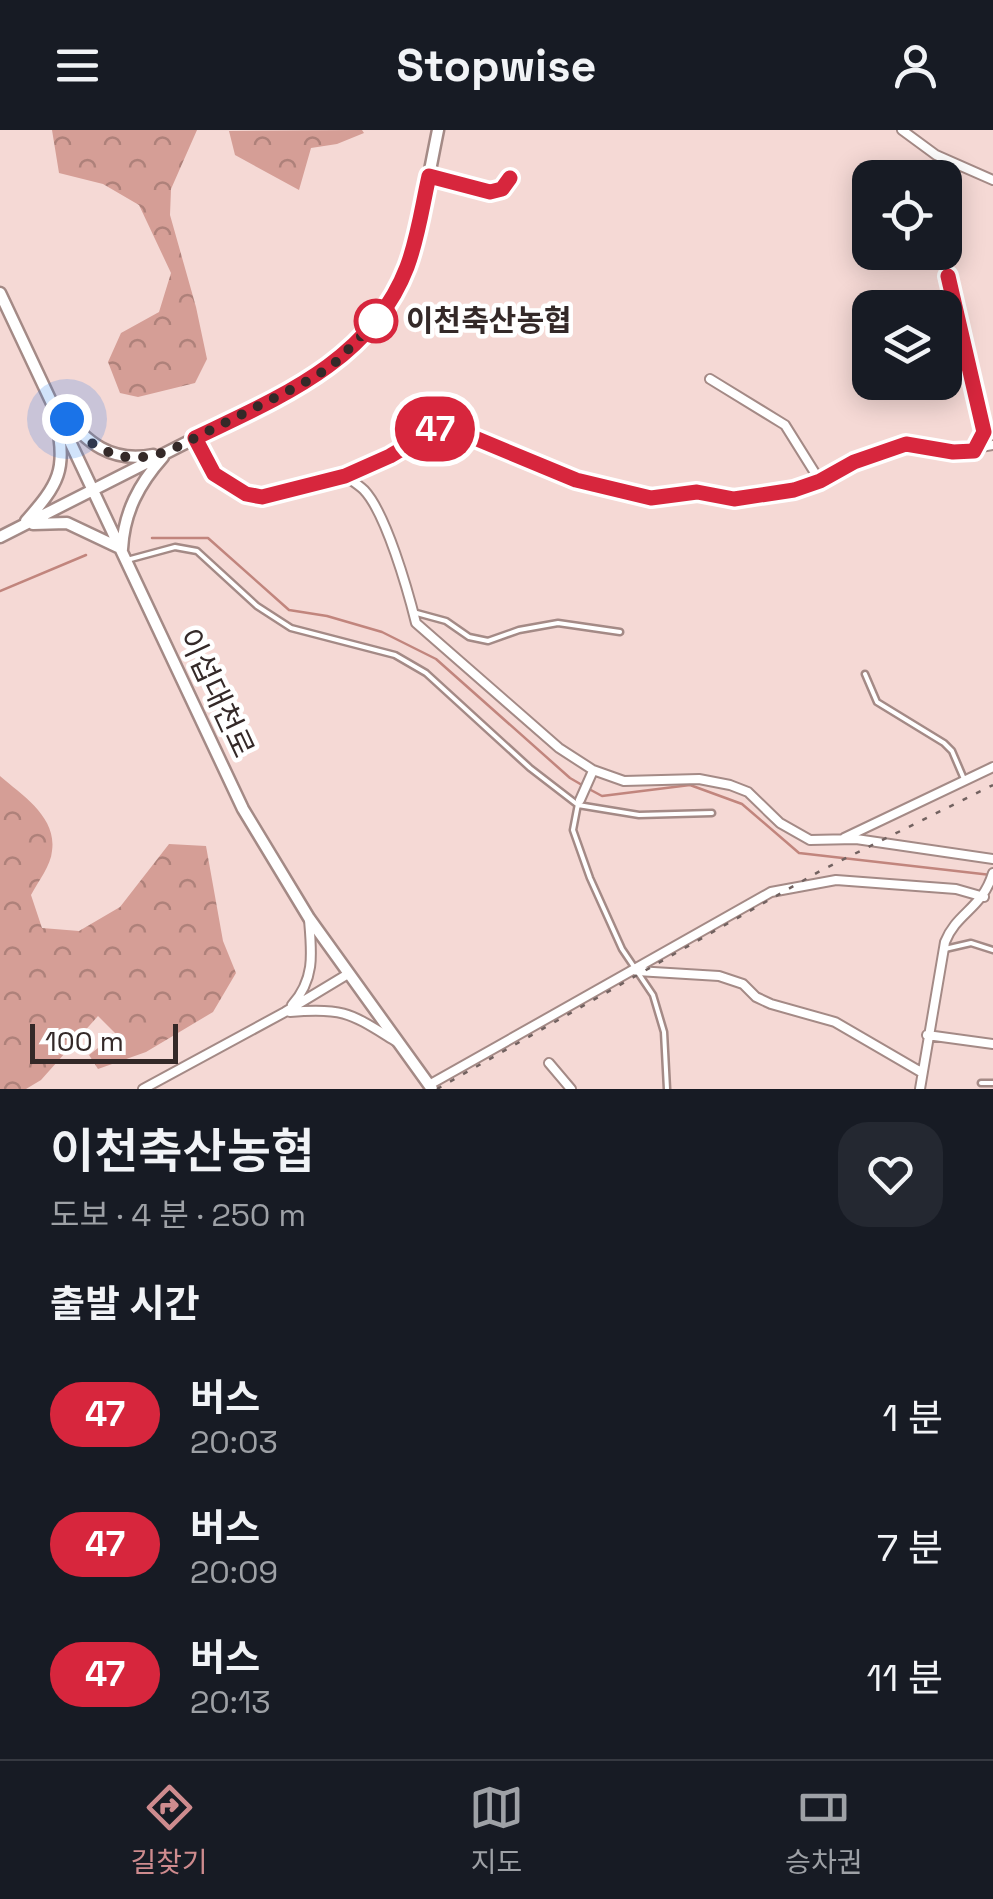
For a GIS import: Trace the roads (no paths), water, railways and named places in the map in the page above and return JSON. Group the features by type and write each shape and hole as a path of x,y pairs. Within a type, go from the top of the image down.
{"street":[{"path":"0,538 302,384 356,345 402,279 416,238 438,130"},
{"path":"902,130 936,155 993,180"},
{"path":"948,276 990,438"},
{"name":"이섭대천로","path":"0,293 237,797 309,918 430,1087"},
{"path":"710,379 785,425 820,481"},
{"path":"51,400 82,438 102,450 138,458 167,452"},
{"path":"22,526 45,500 62,467 63,450 51,400"},
{"path":"195,438 214,474 253,497 345,476 446,426 576,480 642,496 697,492 734,499 794,490 854,462 906,444 953,452 974,451 990,438"},
{"path":"974,451 990,438"},
{"path":"124,554 122,532 131,504 147,474 167,452"},
{"path":"345,476 364,490 376,509 420,627 559,748 593,770 624,782 698,780 730,785 748,792 794,832 810,840 856,839 993,859"},
{"path":"22,526 50,521 67,524 124,554"},
{"path":"839,840 993,767"},
{"path":"579,802 592,773"},
{"path":"920,1089 944,949 952,929 988,895 993,873"},
{"path":"430,1087 771,892 836,880 988,895"},
{"path":"285,1012 303,992 312,970 309,918"},
{"path":"636,970 719,976 743,984 756,997 772,1004 836,1022 921,1072"},
{"path":"143,1089 348,974"},
{"path":"285,1012 332,1009 397,1042"},
{"path":"927,1035 993,1044"},
{"path":"549,1063 571,1089"}],"lane":[{"path":"429,176 490,192 502,189 510,178"},
{"path":"124,554 175,547 197,551 257,606 291,628 395,654 426,673 530,768 594,810 639,815 712,814"},
{"path":"413,612 446,622 469,637 488,640 558,623 620,632"},
{"path":"865,674 877,702 948,747 965,780"},
{"path":"579,802 573,821 576,838 622,949 653,995 664,1032 667,1089"},
{"path":"944,949 971,943 993,950"},
{"path":"981,1083 993,1083"}],"waterway":[{"path":"152,538 208,538 289,610 382,632 436,659 582,785"},
{"path":"0,591 86,555"},
{"path":"589,789 602,796 690,785 742,804 799,853 991,875"}],"railway":[{"path":"437,1089 820,871 993,785"}],"place":[{"name":"이천축산농협","path":"376,321"}]}
